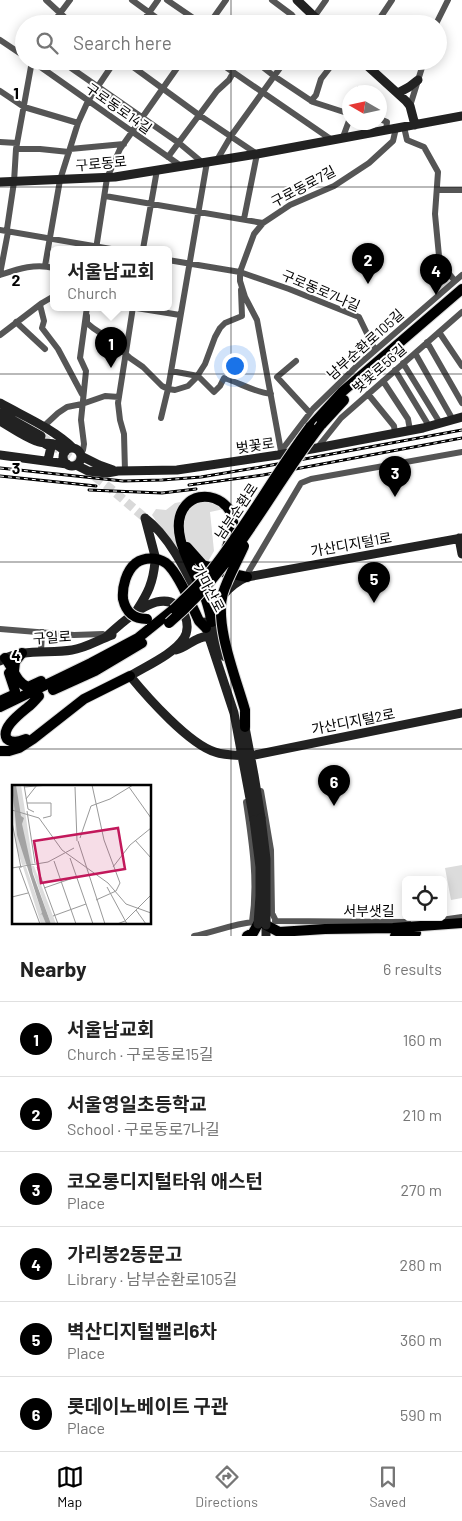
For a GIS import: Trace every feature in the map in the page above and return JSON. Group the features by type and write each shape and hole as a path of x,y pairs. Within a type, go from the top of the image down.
{"main road":[{"path":"297,0 313,15"},
{"path":"372,70 410,106 415,125"},
{"path":"398,93 418,80"},
{"name":"구로동로","path":"387,130 462,116"},
{"name":"구로동로","path":"0,182 107,178 256,154 386,130"},
{"name":"남부순환로","path":"0,714 95,671 142,643 206,576 226,550 294,447 310,427 342,392 458,285"},
{"name":"남부순환로","path":"0,707 91,663 138,638 166,618 184,610 206,588 252,527 286,473 321,425 360,385 462,298"},
{"path":"0,403 42,435 51,448 45,460"},
{"path":"0,412 73,453"},
{"name":"벚꽃로","path":"0,455 45,460 107,473 178,470 318,448 458,419"},
{"path":"0,421 67,442 80,461 72,465 63,459 73,453"},
{"path":"45,460 73,453"},
{"name":"벚꽃로","path":"73,453 99,465 121,471"},
{"path":"210,628 205,598 179,536 178,522 181,513 193,499 201,497 215,498 226,505 230,511 233,527 226,550"},
{"name":"가마산로","path":"135,613 152,584 155,559 145,518 155,525 190,578 236,687 245,727 249,788 257,819"},
{"path":"245,727 245,710 220,618 223,592 252,527"},
{"path":"179,536 190,552 203,565 247,577"},
{"name":"가산디지털1로","path":"247,577 461,538 462,554"},
{"path":"166,618 147,620 137,618 130,614 123,599 124,583 128,574 133,566 143,560 152,558 170,567 199,621 210,628"},
{"path":"169,652 182,648 200,637 210,628 218,602 240,581 247,577"},
{"path":"39,696 8,722 4,733 6,739 16,742 36,735 84,699 130,676 169,652 185,637 187,629 186,620 177,606 155,601 135,613 106,637"},
{"path":"106,637 113,635 159,602"},
{"name":"가마산로","path":"210,628 254,775 260,896 266,936"},
{"name":"구일로","path":"3,659 22,653 74,650 106,637"},
{"path":"0,701 14,693 13,676 15,662 22,653"},
{"path":"3,659 13,676 28,686 73,667 91,663"},
{"path":"0,674 13,676"},
{"path":"130,676 191,739 216,752 247,755"},
{"name":"가산디지털2로","path":"247,755 462,713"},
{"path":"0,750 9,751 19,748 34,739 36,735"},
{"path":"247,936 253,933 263,922 283,934 325,929 462,925"},
{"name":"가마산로","path":"258,936 263,922"},
{"path":"395,936 462,925"}],"street":[{"path":"46,0 60,14 70,0"},
{"path":"132,0 153,15"},
{"path":"147,15 158,0"},
{"path":"168,0 189,15"},
{"path":"215,15 226,0"},
{"path":"272,0 292,15"},
{"path":"315,15 326,0"},
{"path":"382,15 392,0"},
{"path":"440,15 448,0"},
{"path":"0,40 15,50"},
{"path":"30,70 17,146 8,232 0,275 21,268 34,266 50,267"},
{"name":"구로동로14길","path":"45,70 181,166"},
{"path":"73,70 205,162 200,211 168,389 161,418"},
{"path":"45,266 60,180 78,123 88,101 109,70"},
{"path":"137,70 199,116 256,154 244,219"},
{"path":"96,246 107,178 124,144 176,70"},
{"path":"230,70 332,140"},
{"path":"266,70 311,101 342,113"},
{"path":"217,160 231,136 278,70"},
{"path":"311,101 316,95 320,79 328,70"},
{"path":"410,106 421,70"},
{"path":"168,157 217,91 229,80 233,72"},
{"path":"0,91 24,107 78,123"},
{"path":"400,127 407,140 424,147 438,172 435,214 439,256 445,269 458,285"},
{"name":"구로동로7길","path":"280,453 257,320 245,296 240,281 240,272 254,234 263,223 290,205 334,186 369,163 393,141 400,127"},
{"path":"343,137 345,130"},
{"path":"0,142 40,149 70,151 124,144"},
{"path":"144,246 157,170"},
{"path":"437,190 462,190"},
{"path":"104,196 263,223"},
{"path":"0,230 86,246"},
{"name":"구로동로7나길","path":"172,261 240,272 359,317 376,350"},
{"name":"남부순환로105길","path":"280,453 310,413 356,367 458,285 462,275"},
{"path":"87,311 87,323 149,372 162,386 168,389 181,389 188,386 198,376 220,328 225,323 242,316 240,281"},
{"path":"0,335 50,299"},
{"path":"40,305 44,321 42,328 58,349 83,395"},
{"path":"121,471 125,451 124,434 120,420 119,397 131,311"},
{"path":"156,311 180,315"},
{"name":"벚꽃로56길","path":"318,448 340,418 462,312"},
{"path":"73,453 83,450 84,444 81,420 86,372 80,358 87,316"},
{"path":"16,322 44,349"},
{"path":"439,332 462,366"},
{"path":"427,342 432,354 462,402"},
{"path":"415,353 458,419"},
{"path":"296,361 277,377 310,413"},
{"path":"403,363 440,424"},
{"path":"395,370 429,426"},
{"path":"170,371 198,376 214,392 224,378 262,393 271,394"},
{"path":"383,381 408,419 410,430"},
{"path":"368,394 394,426 395,433"},
{"path":"42,435 58,412 67,407 105,396 119,397"},
{"path":"247,577 301,483 462,452"},
{"path":"0,629 74,635 103,634 106,637"},
{"path":"41,652 42,632"},
{"path":"249,788 246,796 255,896 263,922 272,913 271,850 264,806 254,775"},
{"name":"서부샛길","path":"194,936 238,924 263,922 393,923 462,918"}],"shaded area":[{"path":"208,499 224,509 210,512 214,551 206,565 184,538 184,514 188,507"},
{"path":"186,501 176,514 174,529 178,544 191,572 152,515 156,509 166,510 175,503"},
{"path":"462,865 462,898 451,900 445,868"}],"tunnel":[{"path":"41,436 110,488 145,518"}],"railway":[{"path":"0,468 123,481 201,477 462,430"},
{"path":"189,485 263,475 462,438"},
{"path":"0,476 96,486"},
{"path":"89,490 162,493 196,489"}],"place":[{"name":"서울영일초등학교","path":"368,284"},
{"name":"가리봉2동문고","path":"436,295"},
{"name":"서울남교회","path":"111,368"},
{"name":"코오롱디지털타워 애스턴","path":"395,497"},
{"name":"벽산디지털밸리6차","path":"374,603"},
{"name":"롯데이노베이트 구관","path":"334,806"}]}
